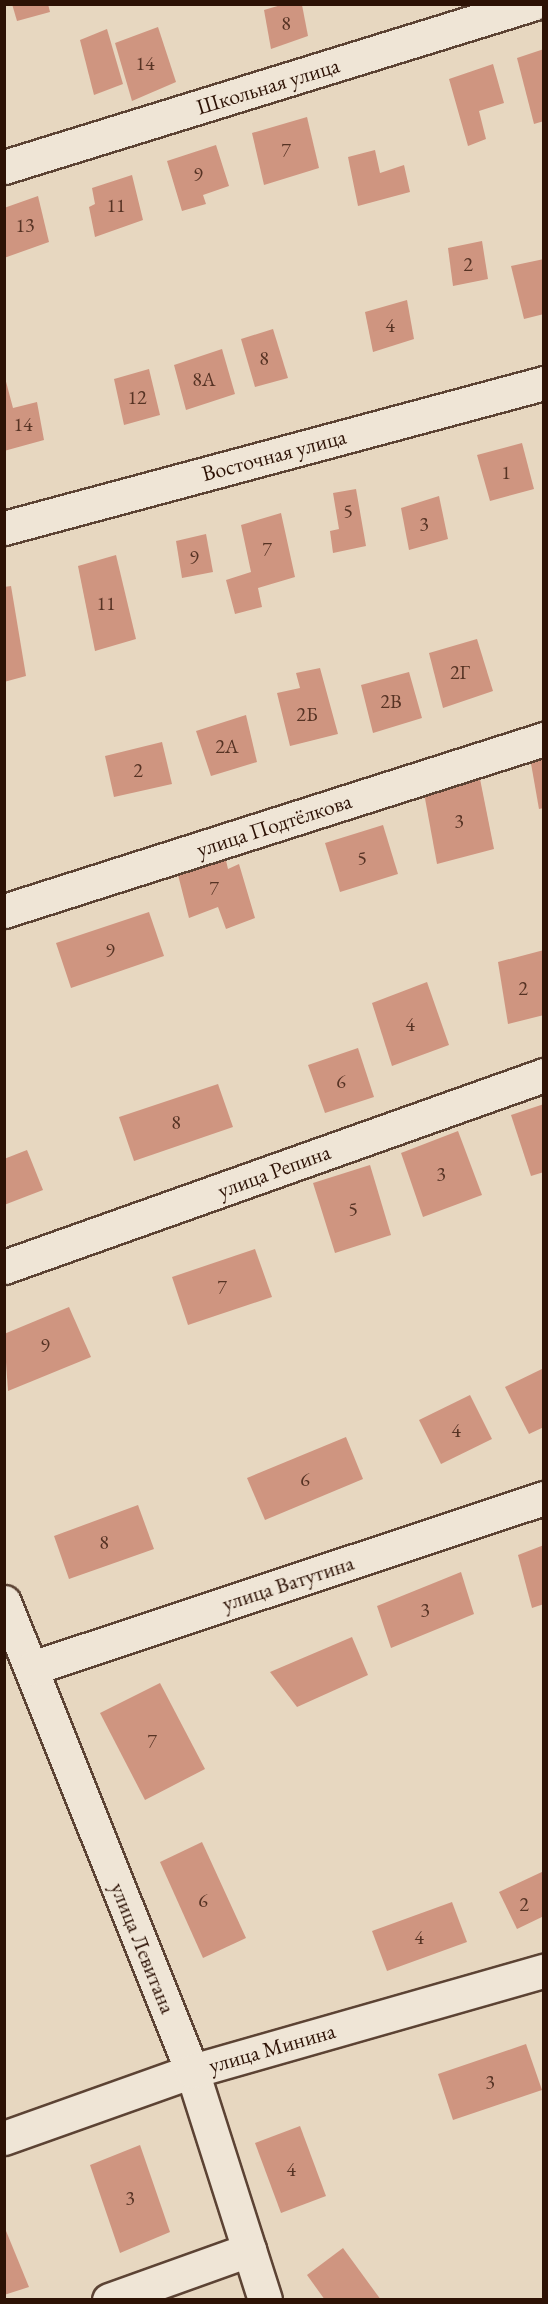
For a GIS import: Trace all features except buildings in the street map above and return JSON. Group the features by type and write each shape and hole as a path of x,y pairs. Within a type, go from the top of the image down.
{"street":[{"name":"Школьная улица","path":"4,167 532,4"},
{"name":"Восточная улица","path":"4,528 543,383"},
{"name":"улица Подтёлкова","path":"4,911 543,739"},
{"name":"улица Репина","path":"4,1267 543,1075"},
{"name":"улица Ватутина","path":"32,1668 543,1498"},
{"name":"улица Левитана","path":"4,1602 192,2071 265,2300"},
{"name":"улица Минина","path":"4,2138 192,2071 543,1971"},
{"path":"109,2300 249,2250"}]}
